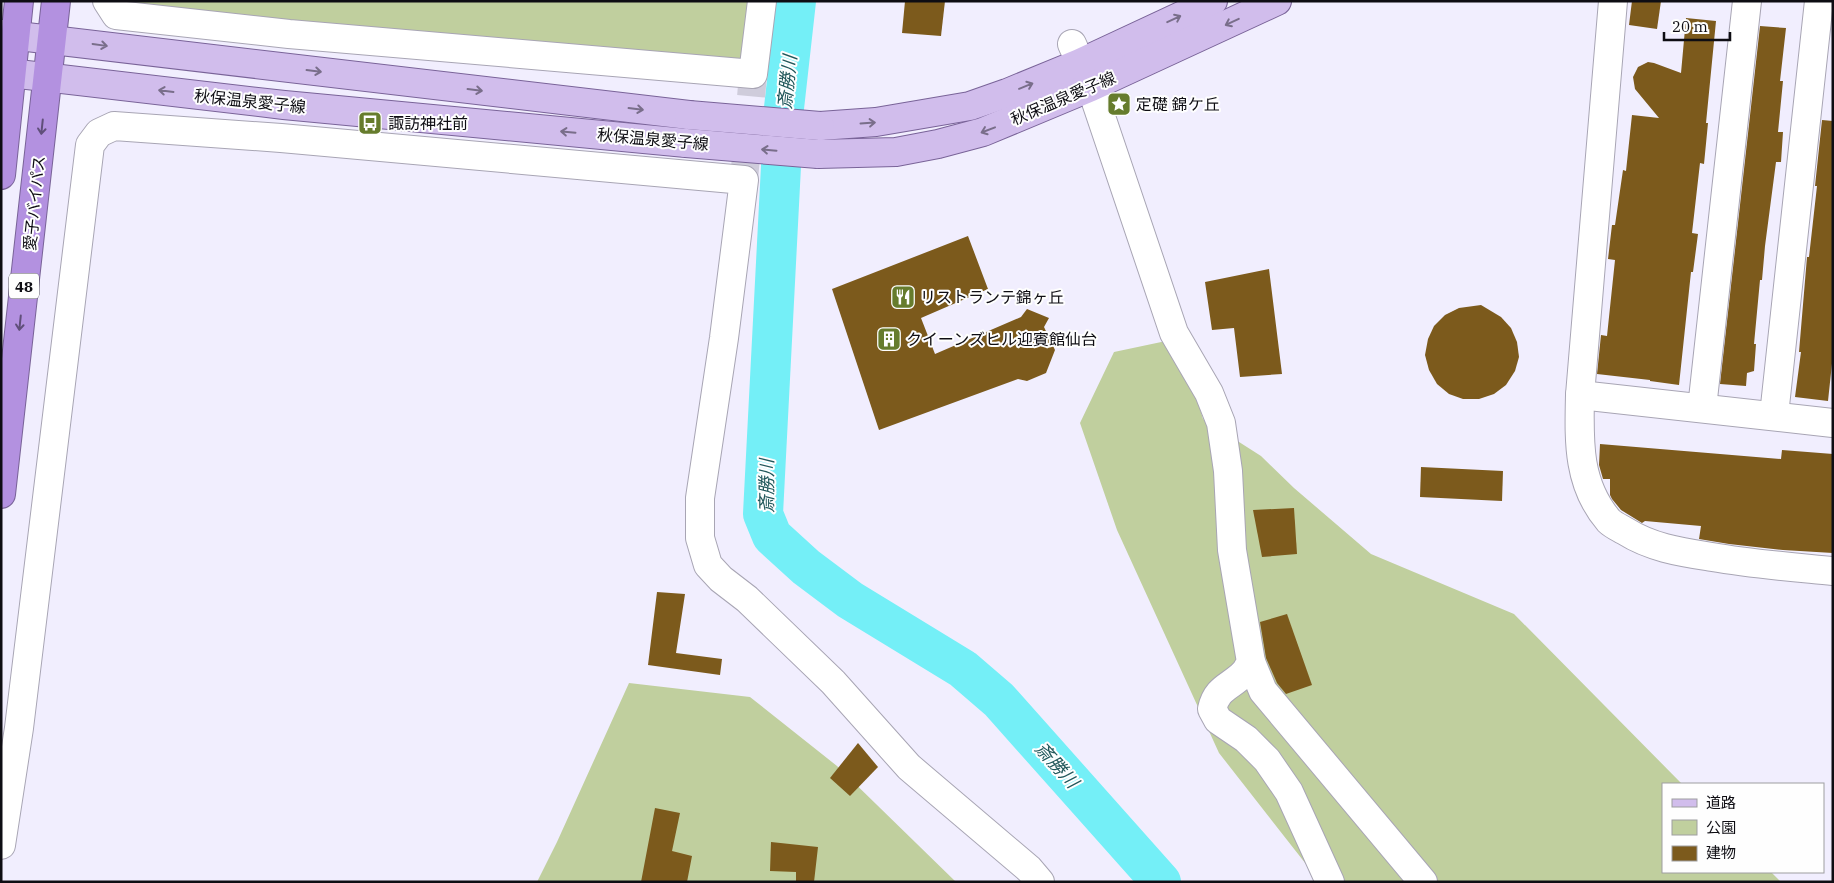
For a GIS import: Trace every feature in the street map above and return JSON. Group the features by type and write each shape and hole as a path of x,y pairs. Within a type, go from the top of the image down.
{"highway":[{"path":"1,175 8,34 19,1"},
{"name":"愛子バイパス","path":"1,494 56,1"}],"main road":[{"name":"秋保温泉愛子線","path":"6,73 284,105 686,143 818,154 896,152 938,144 983,132 1081,65 1213,1"},
{"name":"秋保温泉愛子線","path":"8,34 689,116 820,126 876,122 970,106 1081,65 1277,1"}],"street":[{"path":"107,1 116,15 290,34 753,74 762,1"},
{"path":"1613,1 1580,395 1580,455 1586,480 1610,522 1650,544 1674,551 1738,562 1833,571"},
{"path":"1702,408 1747,1"},
{"path":"1774,415 1816,2"},
{"path":"287,68 290,34"},
{"path":"1081,65 1174,333 1209,392 1221,423 1228,471 1232,550 1251,662 1263,691 1423,882"},
{"path":"281,138 284,105"},
{"path":"1,845 19,728 90,145 99,133 114,126 281,138 744,180 724,338 700,498 700,538 708,565 722,579 748,599 833,682 909,767 1029,869 1040,882"},
{"path":"1580,395 1833,423"},
{"path":"1251,662 1244,673 1221,691 1214,700 1212,709 1218,720 1246,739 1267,760 1289,792 1330,882"}],"green space":[{"path":"107,1 767,1 753,74"},
{"path":"1166,341 1185,357 1203,419 1261,456 1294,488 1371,554 1514,614 1681,783 1662,783 1662,873 1772,873 1781,882 1320,882 1219,753 1117,530 1080,423 1114,352"},
{"path":"629,683 750,697 837,766 956,882 537,882"}],"building":[{"path":"905,1 945,1 941,36 902,33"},
{"path":"1632,1 1661,1 1657,29 1629,25"},
{"path":"1686,18 1716,21 1704,164 1700,163 1692,233 1698,234 1693,272 1691,272 1679,385 1597,374 1601,335 1607,336 1615,260 1608,259 1612,225 1615,225 1623,170 1626,171 1632,115 1659,118 1635,89 1633,77 1638,67 1648,62 1681,73"},
{"path":"1760,26 1786,28 1780,81 1783,81 1778,132 1783,132 1781,162 1776,162 1762,280 1760,280 1754,344 1756,344 1754,371 1747,373 1746,386 1720,384"},
{"path":"1822,120 1833,121 1833,354 1828,401 1795,397 1801,352 1799,352 1807,257 1809,257 1817,186 1815,186"},
{"name":"クイーンズヒル迎賓館仙台","path":"968,236 988,289 921,318 935,354 1021,317 1027,309 1049,318 1044,327 1055,350 1046,373 1027,381 1018,379 879,430 832,289"},
{"path":"1269,269 1282,374 1240,377 1234,328 1212,330 1205,282"},
{"path":"1481,305 1501,317 1511,328 1517,342 1519,357 1515,371 1506,385 1494,394 1479,399 1463,399 1449,394 1437,384 1429,370 1425,355 1428,339 1434,326 1445,315 1459,308"},
{"path":"1600,444 1781,459 1782,450 1833,454 1833,553 1729,544 1699,539 1701,526 1645,521 1642,523 1621,510 1612,499 1610,495 1610,479 1603,479 1599,465"},
{"path":"1421,467 1503,471 1502,501 1420,497"},
{"path":"1294,508 1297,554 1262,557 1253,510"},
{"path":"657,592 685,594 676,653 722,659 720,675 648,665"},
{"path":"1287,614 1312,685 1286,694 1277,683 1266,658 1260,622"},
{"path":"858,743 878,767 850,796 830,778"},
{"path":"655,808 680,813 672,851 692,856 687,882 641,882"},
{"path":"771,842 818,847 814,882 796,882 796,872 770,871"}],"waterway":[{"name":"斎勝川","path":"796,1 784,108 763,514 772,536 806,567 850,600 963,669 999,700 1161,882"}],"tunnel":[{"path":"744,180 753,74"}],"place":[{"name":"定礎 錦ケ丘","path":"1119,104"},
{"name":"諏訪神社前","path":"370,123"},
{"name":"リストランテ錦ヶ丘","path":"903,297"},
{"name":"クイーンズヒル迎賓館仙台","path":"889,339"}]}
